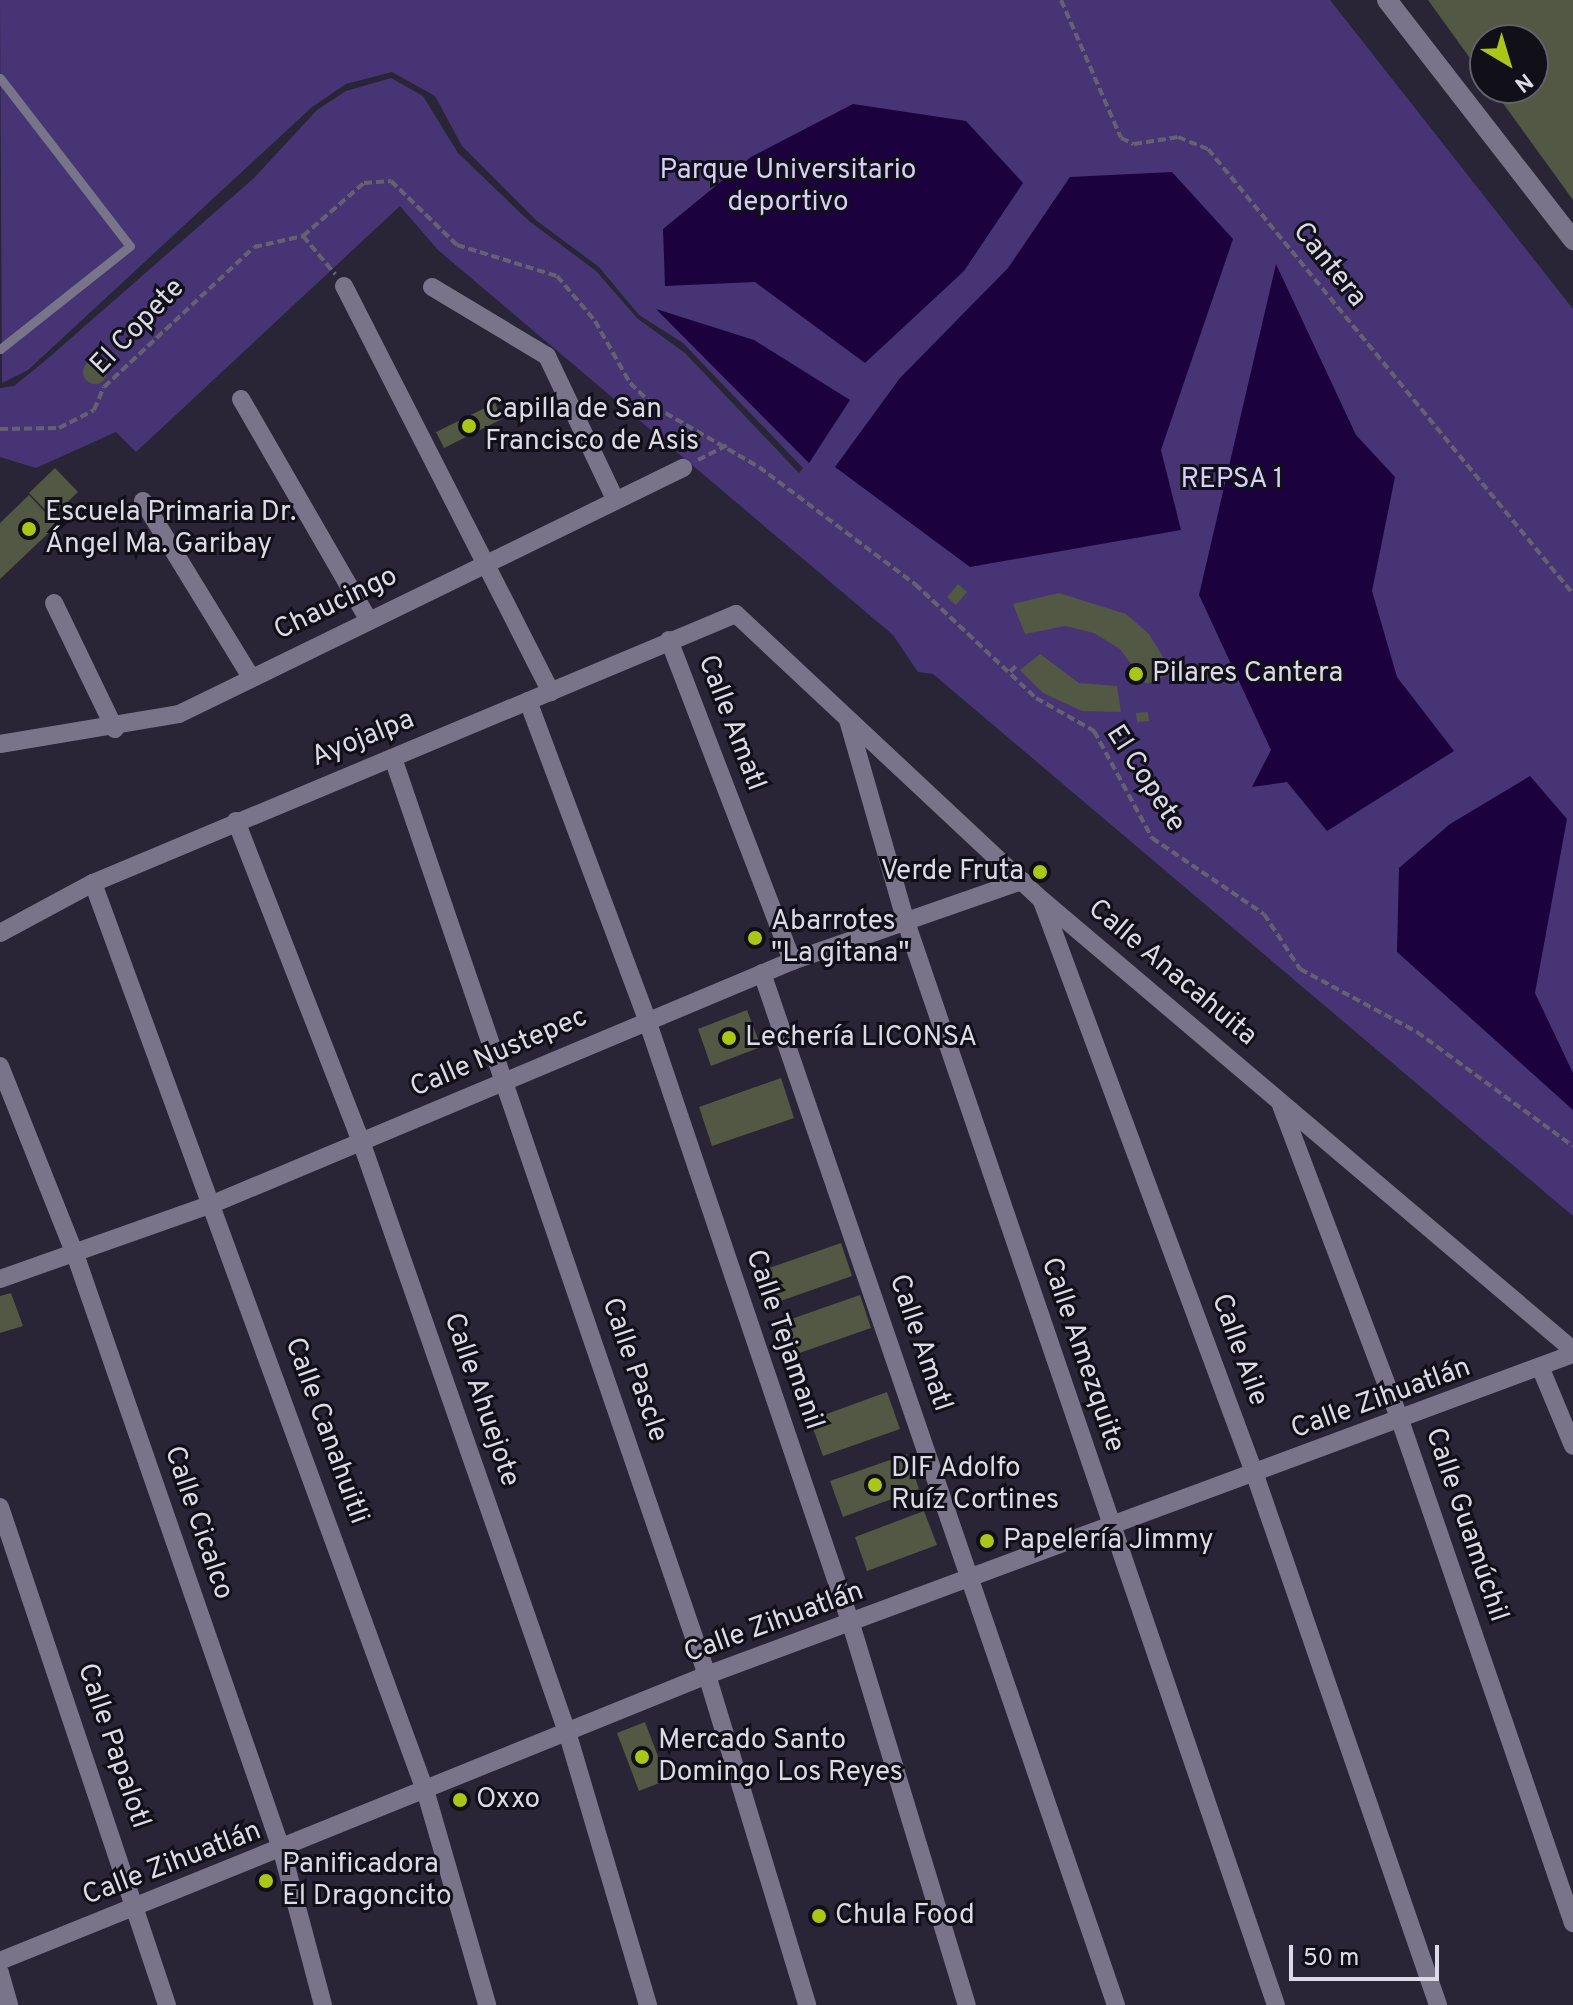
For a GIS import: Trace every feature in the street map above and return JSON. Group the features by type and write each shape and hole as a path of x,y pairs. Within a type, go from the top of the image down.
{"main road":[{"path":"1387,0 1573,240"}],"street":[{"path":"344,286 489,559 551,692"},
{"path":"432,287 547,356 615,499"},
{"path":"241,399 368,619"},
{"name":"Chaucingo","path":"0,744 115,729 179,714 489,559 683,468"},
{"path":"143,501 251,677"},
{"path":"54,603 115,729"},
{"name":"Ayojalpa","path":"0,933 93,883 551,692 721,616 736,614 750,622"},
{"name":"Calle Anacahuita","path":"750,622 1041,899 1573,1352"},
{"name":"Calle Amatl","path":"669,640 792,961"},
{"name":"Calle Tejamanil","path":"528,701 647,1020 851,1624 967,2005"},
{"name":"Calle Amezquite","path":"848,718 906,922 1276,2005"},
{"name":"Calle Pascle","path":"393,758 506,1078 707,1675 807,2005"},
{"name":"Calle Ahuejote","path":"236,821 362,1144 568,1735 648,2005"},
{"name":"Calle Nustepec","path":"0,1279 215,1203 362,1144 506,1078 792,961 1022,881"},
{"name":"Calle Canahuitli","path":"93,883 215,1203 426,1793 487,2005"},
{"name":"Calle Aile","path":"1041,899 1255,1475 1438,2005"},
{"name":"Calle Amatl","path":"762,973 973,1579 1116,2005"},
{"name":"Calle Cicalco","path":"0,1066 75,1254 282,1851 323,2005"},
{"name":"Calle Guamúchil","path":"1280,1102 1401,1423 1573,1923"},
{"name":"Calle Zihuatlán","path":"0,1961 426,1793 707,1675 1401,1423 1541,1369 1573,1352"},
{"path":"1541,1369 1573,1446"},
{"name":"Calle Papalotl","path":"0,1507 139,1906 167,2005"},
{"path":"0,1973 9,2005"}],"lane":[{"path":"0,78 130,246 0,349"}],"path":[{"name":"Cantera","path":"1061,0 1121,138 1134,144 1178,137 1208,149 1573,594"},
{"name":"El Copete","path":"0,429 59,428 94,410 104,387 210,282 254,247 303,236 364,183 391,181 457,245 557,276 595,321 630,383 655,407 728,445 915,584 1036,698 1094,731 1152,838 1264,914 1300,969 1417,1032 1573,1146"},
{"path":"303,236 344,286"},
{"path":"683,468 728,445"},
{"path":"1010,672 1018,664"}],"green space":[{"path":"0,0 1330,0 1573,309 1573,1216 933,674 918,672 893,635 438,250 400,206 136,452 116,432 36,468 0,457 0,388 14,386 46,360 254,178 317,110 346,91 391,78 423,96 458,153 529,221 596,271 638,319 685,353 799,473 803,468 683,343 639,315 599,267 537,221 462,146 435,96 392,72 346,84 312,107 28,370 2,383"}],"shaded area":[{"path":"853,104 966,121 1023,183 964,271 865,363 755,282 665,286 663,229 751,157"},
{"path":"1172,172 1233,239 1161,450 1181,530 970,567 835,467 900,378 1008,268 1070,177"},
{"path":"1276,264 1356,435 1395,477 1372,591 1397,677 1454,751 1327,831 1287,782 1252,787 1271,750 1199,595"},
{"path":"656,309 754,340 850,400 809,463"},
{"path":"1530,776 1567,819 1535,993 1573,1073 1573,1110 1397,952 1399,868 1450,824"}],"building":[{"path":"1428,0 1573,0 1573,200 1504,104 1549,104 1549,24 1469,24 1469,57"},
{"path":"95,360 104,363 107,372 104,381 95,384 86,381 83,372 86,363"},
{"name":"Capilla de San Francisco de Asis","path":"495,403 502,419 444,448 436,432"},
{"path":"55,468 78,492 52,517 29,493"},
{"path":"29,495 57,525 0,579 0,523"},
{"path":"958,584 967,592 956,605 947,597"},
{"path":"1059,593 1126,614 1149,634 1173,673 1146,684 1120,649 1094,633 1065,626 1025,634 1013,604"},
{"path":"1040,654 1079,683 1117,686 1121,712 1082,711 1043,693 1020,670"},
{"path":"1148,712 1149,721 1137,722 1136,713"},
{"name":"Lechería LICONSA","path":"747,1010 761,1047 711,1066 698,1029"},
{"path":"781,1078 794,1118 712,1146 699,1107"},
{"path":"841,1243 852,1276 769,1305 758,1272"},
{"path":"11,1293 23,1326 0,1333 0,1296"},
{"path":"860,1295 871,1328 788,1357 777,1324"},
{"path":"887,1392 900,1429 823,1456 810,1420"},
{"name":"DIF Adolfo Ruíz Cortines","path":"907,1454 919,1489 843,1517 830,1481"},
{"path":"924,1511 937,1545 867,1571 855,1537"},
{"name":"Mercado Santo Domingo Los Reyes","path":"645,1722 667,1780 639,1791 617,1733"}],"place":[{"name":"Capilla de San Francisco de Asis","path":"469,426"},
{"name":"Escuela Primaria Dr. Ángel Ma. Garibay","path":"29,529"},
{"name":"Pilares Cantera","path":"1136,674"},
{"name":"Verde Fruta","path":"1040,872"},
{"name":"Abarrotes \"La gitana\"","path":"755,938"},
{"name":"Lechería LICONSA","path":"729,1038"},
{"name":"DIF Adolfo Ruíz Cortines","path":"875,1485"},
{"name":"Papelería Jimmy","path":"987,1541"},
{"name":"Mercado Santo Domingo Los Reyes","path":"642,1757"},
{"name":"Oxxo","path":"460,1800"},
{"name":"Panificadora El Dragoncito","path":"266,1881"},
{"name":"Chula Food","path":"819,1916"}],"park label":[{"name":"Parque Universitario deportivo","path":"788,187"},
{"name":"REPSA 1","path":"1232,480"}]}
